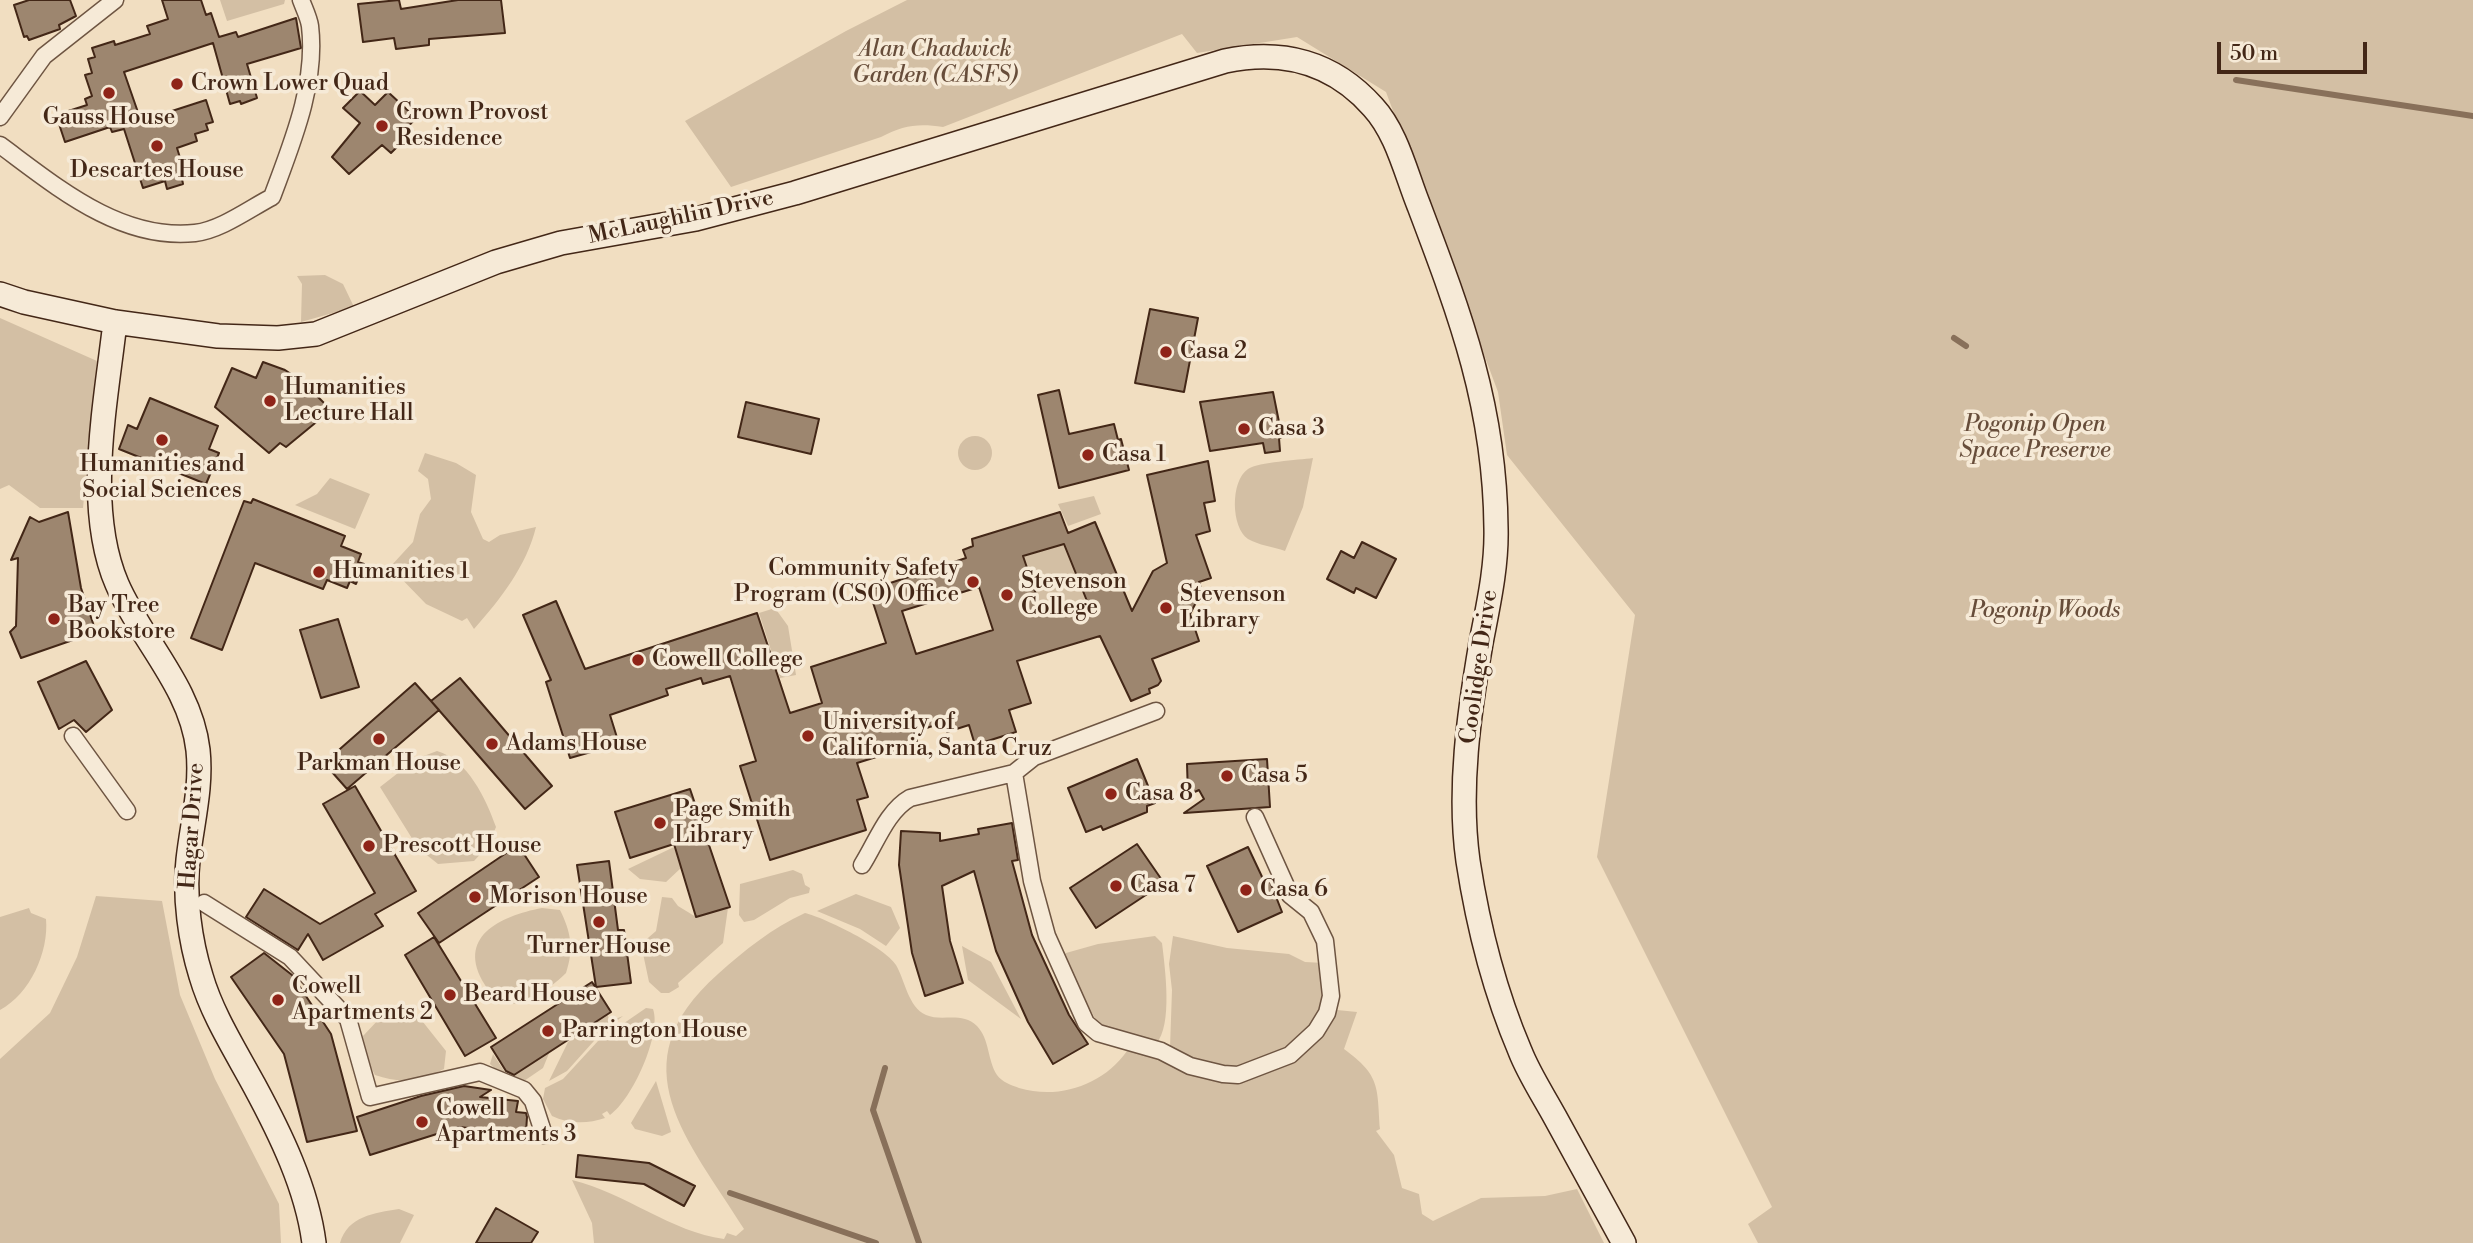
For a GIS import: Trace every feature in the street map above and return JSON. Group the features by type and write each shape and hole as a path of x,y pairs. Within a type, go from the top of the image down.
{"street":[{"path":"0,117 44,56 115,0"},
{"path":"0,145 96,212 149,232 196,233 218,225 272,197 306,99 310,25 301,0"},
{"name":"McLaughlin Drive","path":"0,294 35,305 115,322 248,338 316,334 496,262 561,243 684,221 795,193 1183,72 1255,55 1306,61 1331,72 1354,89"},
{"name":"Coolidge Drive","path":"1354,89 1375,109 1400,157 1475,364 1492,448 1496,532 1491,588 1471,707 1465,804 1467,854 1475,908 1493,974 1521,1055 1624,1243"},
{"name":"Hagar Drive","path":"115,322 101,468 105,546 118,586 173,680 191,721 200,767 188,861 188,889 201,975 222,1026 271,1117 292,1166 309,1216 314,1243"},
{"path":"862,865 898,805 933,791 987,782 1014,773 1034,757 1156,711"},
{"path":"73,736 127,811"},
{"path":"1014,773 1032,881 1047,936 1086,1023 1098,1033 1161,1051 1208,1072 1238,1075 1290,1055 1317,1031 1327,1013 1331,996 1325,941 1311,912 1290,895 1255,817"},
{"path":"204,903 290,957 348,1019 370,1097 480,1072 524,1090 533,1101 544,1135"}],"green space":[{"path":"220,0 285,0 284,4 227,21"},
{"name":"Pogonip Woods","path":"907,0 2473,0 2473,1243 1758,1243 1748,1224 1772,1207 1597,857 1635,615 1507,455 1498,392 1386,92 1297,37 1197,53 1182,34 943,127 919,125 904,128 731,187 685,121"},
{"path":"325,275 343,284 354,307 301,322 302,284 297,276"},
{"path":"0,318 97,361 83,508 40,508 9,485 0,489"},
{"path":"975,436 987,441 992,453 987,465 975,470 963,465 958,453 963,441"},
{"path":"425,453 456,463 476,475 471,512 483,539 489,542 500,535 536,527 519,568 474,629 467,618 462,621 426,604 390,567 413,542 420,514 431,499 428,479 418,471"},
{"path":"1313,458 1303,507 1285,551 1248,539 1238,525 1236,515 1236,494 1242,475 1248,469 1261,465"},
{"path":"330,478 370,494 355,529 295,505 317,494"},
{"path":"1094,496 1101,514 1068,526 1058,504"},
{"path":"1064,544 1087,601 1043,615 1023,556"},
{"path":"775,608 788,626 796,675 780,678 759,613"},
{"path":"437,751 458,763 467,772 481,793 496,827 488,846 474,861 438,864 418,848 380,787 416,759"},
{"path":"674,847 681,868 666,882 640,879 628,869"},
{"path":"793,870 802,874 805,885 810,888 809,893 790,898 754,920 744,922 739,915 740,884"},
{"path":"856,894 891,907 900,928 886,946 860,929 817,911"},
{"path":"96,896 162,901 180,995 215,1079 279,1204 281,1243 0,1243 0,1059 50,1013 77,957"},
{"path":"662,897 672,898 678,906 696,917 728,908 723,943 678,983 679,987 669,993 661,993 649,982 641,944 656,931"},
{"path":"29,908 31,913 46,919 41,958 29,983 11,1003 0,1010 0,917"},
{"path":"542,908 560,910 567,926 571,948 566,973 532,998 510,1004 501,1002 485,985 477,968 475,954 479,942 486,931 498,923"},
{"path":"805,913 840,927 880,950 896,965 911,1000 920,1011 932,1017 965,1019 977,1026 999,1077 1013,1086 1034,1091 1064,1091 1093,1081 1106,1073 1127,1051 1149,1054 1206,1079 1230,1081 1318,1038 1337,1010 1357,1012 1344,1049 1365,1067 1375,1083 1380,1129 1376,1131 1394,1155 1402,1188 1419,1194 1422,1214 1433,1221 1481,1198 1545,1196 1577,1189 1604,1243 594,1243 592,1223 572,1180 592,1186 685,1229 704,1235 724,1239 727,1233 736,1236 744,1229 684,1133 672,1102 666,1071 671,1040 687,1007 718,974 759,940"},
{"path":"1155,936 1162,943 1166,996 1165,1024 1156,1044 1099,1026 1063,957 1066,953 1098,944"},
{"path":"1173,936 1227,948 1289,954 1305,962 1324,963 1324,1004 1306,1037 1254,1066 1222,1070 1170,1048 1172,990 1169,964"},
{"path":"962,946 991,962 1021,1019 968,980"},
{"path":"646,1008 653,1009 655,1020 649,1050 636,1081 619,1107 610,1115 607,1111 602,1114 605,1118 592,1121 571,1122 552,1116 543,1099 545,1088 563,1079 598,1041"},
{"path":"403,1010 415,1012 446,1051 444,1069 410,1080 393,1080 375,1075 364,1054 363,1036 380,1018"},
{"path":"607,1014 610,1021 623,1016 602,1032 567,1071 549,1081 568,1042"},
{"path":"550,1051 543,1068 524,1081 505,1078 490,1064 493,1054 509,1078"},
{"path":"656,1081 671,1132 662,1136 635,1129 631,1123"},
{"path":"399,1209 414,1215 400,1243 340,1243 349,1227 356,1221 371,1214"}],"building":[{"path":"29,0 70,0 76,16 59,25 60,29 29,40 27,36 24,37 14,5"},
{"path":"162,0 201,0 206,15 211,13 219,37 236,32 238,37 296,18 301,48 247,64 257,98 241,104 240,101 230,104 213,43 124,72 141,121 206,100 213,122 206,124 208,130 195,134 197,141 177,148 186,177 182,179 183,184 167,189 165,181 143,188 124,129 112,132 110,127 65,142 56,115 87,105 85,99 92,96 85,75 92,73 88,59 95,57 92,48 114,41 115,45 150,34 147,26 168,19"},
{"path":"399,0 401,9 458,0 501,0 505,33 429,39 429,45 396,49 394,38 363,42 358,4"},
{"name":"Crown Provost Residence","path":"360,91 375,105 388,92 416,118 400,135 405,139 391,153 382,145 349,174 332,157 360,123 343,108"},
{"name":"Casa 2","path":"1150,309 1198,318 1184,392 1135,383"},
{"name":"Humanities Lecture Hall","path":"263,362 285,370 303,382 331,410 286,447 280,443 269,453 215,407 232,368 256,378"},
{"name":"Casa 1","path":"1059,390 1069,434 1114,424 1129,470 1059,488 1038,395"},
{"name":"Casa 3","path":"1273,392 1282,437 1279,438 1280,451 1265,453 1263,443 1210,451 1200,402"},
{"name":"Humanities and Social Sciences","path":"150,398 218,426 209,449 219,453 206,484 119,449 128,425 137,429"},
{"path":"746,402 819,419 811,454 738,437"},
{"path":"1208,461 1215,501 1204,503 1210,531 1196,535 1211,578 1199,582 1202,591 1190,614 1199,641 1152,659 1161,681 1149,689 1150,693 1131,701 1100,636 1017,661 1031,703 1009,710 1016,732 975,745 969,725 947,732 945,722 914,732 918,744 857,763 868,797 857,800 866,830 770,860 740,766 756,761 730,676 703,684 701,678 666,689 668,695 610,715 619,744 570,758 546,682 551,680 523,615 556,601 585,669 757,613 790,713 822,703 811,667 886,643 869,590 966,558 963,550 973,546 972,539 1060,512 1068,533 1095,522 1132,611 1153,571 1167,563 1147,475","holes":["1064,544 1087,601 1043,615 1023,556","979,587 993,630 916,654 902,611"]},
{"name":"Humanities 1","path":"253,499 345,536 341,546 361,554 358,562 364,564 356,584 350,581 347,588 327,580 323,589 255,563 222,650 191,638 244,501 251,503"},
{"name":"Bay Tree Bookstore","path":"68,512 81,588 96,632 21,658 10,632 16,626 18,558 11,560 30,517 39,522"},
{"path":"1362,542 1396,559 1376,598 1356,588 1354,593 1327,579 1341,551 1354,558"},
{"path":"338,619 359,687 321,698 300,630"},
{"path":"86,661 112,710 86,732 74,720 59,729 38,682"},
{"name":"Adams House","path":"460,678 552,786 525,809 431,701"},
{"name":"Parkman House","path":"415,683 439,710 347,789 324,763"},
{"name":"Casa 8","path":"1137,759 1155,803 1147,806 1147,812 1103,830 1101,826 1086,832 1068,788"},
{"name":"Casa 5","path":"1267,759 1270,807 1184,813 1204,799 1199,790 1188,795 1187,764"},
{"path":"355,786 416,891 375,914 383,926 323,960 308,934 298,950 246,917 264,889 320,924 375,893 323,804"},
{"path":"690,789 730,907 696,917 674,844 630,858 615,812"},
{"path":"1012,823 1018,860 1012,861 1032,935 1069,1015 1088,1044 1053,1064 1028,1022 996,951 974,871 942,886 950,941 963,983 925,996 912,953 899,865 901,831 940,833 940,841 979,834 978,829"},
{"name":"Casa 7","path":"1137,844 1164,883 1096,928 1070,888"},
{"name":"Morison House","path":"518,845 539,877 439,943 418,913"},
{"name":"Casa 6","path":"1248,847 1264,881 1269,879 1282,912 1238,932 1207,866"},
{"name":"Turner House","path":"609,861 618,930 624,930 631,983 596,987 577,865"},
{"name":"Beard House","path":"434,937 496,1038 465,1056 405,955"},
{"path":"264,953 292,975 331,1034 357,1131 307,1142 284,1054 231,977"},
{"name":"Parrington House","path":"592,982 611,1012 514,1075 506,1071 491,1047"},
{"name":"Cowell Apartments 3","path":"464,1086 491,1090 480,1097 518,1101 516,1112 526,1113 526,1132 521,1131 521,1138 514,1137 513,1142 487,1139 487,1130 459,1127 370,1155 357,1117 421,1096"},
{"path":"578,1155 649,1163 695,1186 684,1206 644,1184 576,1177"},
{"path":"496,1208 538,1232 531,1243 476,1243"}],"waterway":[{"path":"2236,80 2473,116"},
{"path":"1954,338 1966,346"},
{"path":"885,1068 873,1110 919,1243"},
{"path":"730,1193 876,1243"}],"place":[{"name":"Crown Lower Quad","path":"177,84"},
{"name":"Gauss House","path":"109,93"},
{"name":"Crown Provost Residence","path":"382,126"},
{"name":"Descartes House","path":"157,146"},
{"name":"Casa 2","path":"1166,352"},
{"name":"Humanities Lecture Hall","path":"270,401"},
{"name":"Casa 3","path":"1244,429"},
{"name":"Humanities and Social Sciences","path":"162,440"},
{"name":"Casa 1","path":"1088,455"},
{"name":"Humanities 1","path":"319,572"},
{"name":"Community Safety Program (CSO) Office","path":"973,582"},
{"name":"Stevenson College","path":"1007,595"},
{"name":"Stevenson Library","path":"1166,608"},
{"name":"Bay Tree Bookstore","path":"54,619"},
{"name":"Cowell College","path":"638,660"},
{"name":"University of California, Santa Cruz","path":"808,736"},
{"name":"Parkman House","path":"379,739"},
{"name":"Adams House","path":"492,744"},
{"name":"Casa 5","path":"1227,776"},
{"name":"Casa 8","path":"1111,794"},
{"name":"Page Smith Library","path":"660,823"},
{"name":"Prescott House","path":"369,846"},
{"name":"Casa 7","path":"1116,886"},
{"name":"Casa 6","path":"1246,890"},
{"name":"Morison House","path":"475,897"},
{"name":"Turner House","path":"599,922"},
{"name":"Beard House","path":"450,995"},
{"name":"Cowell Apartments 2","path":"278,1000"},
{"name":"Parrington House","path":"548,1031"},
{"name":"Cowell Apartments 3","path":"422,1122"}],"park label":[{"name":"Alan Chadwick Garden (CASFS)","path":"935,63"},
{"name":"Pogonip Open Space Preserve","path":"2035,438"}]}
